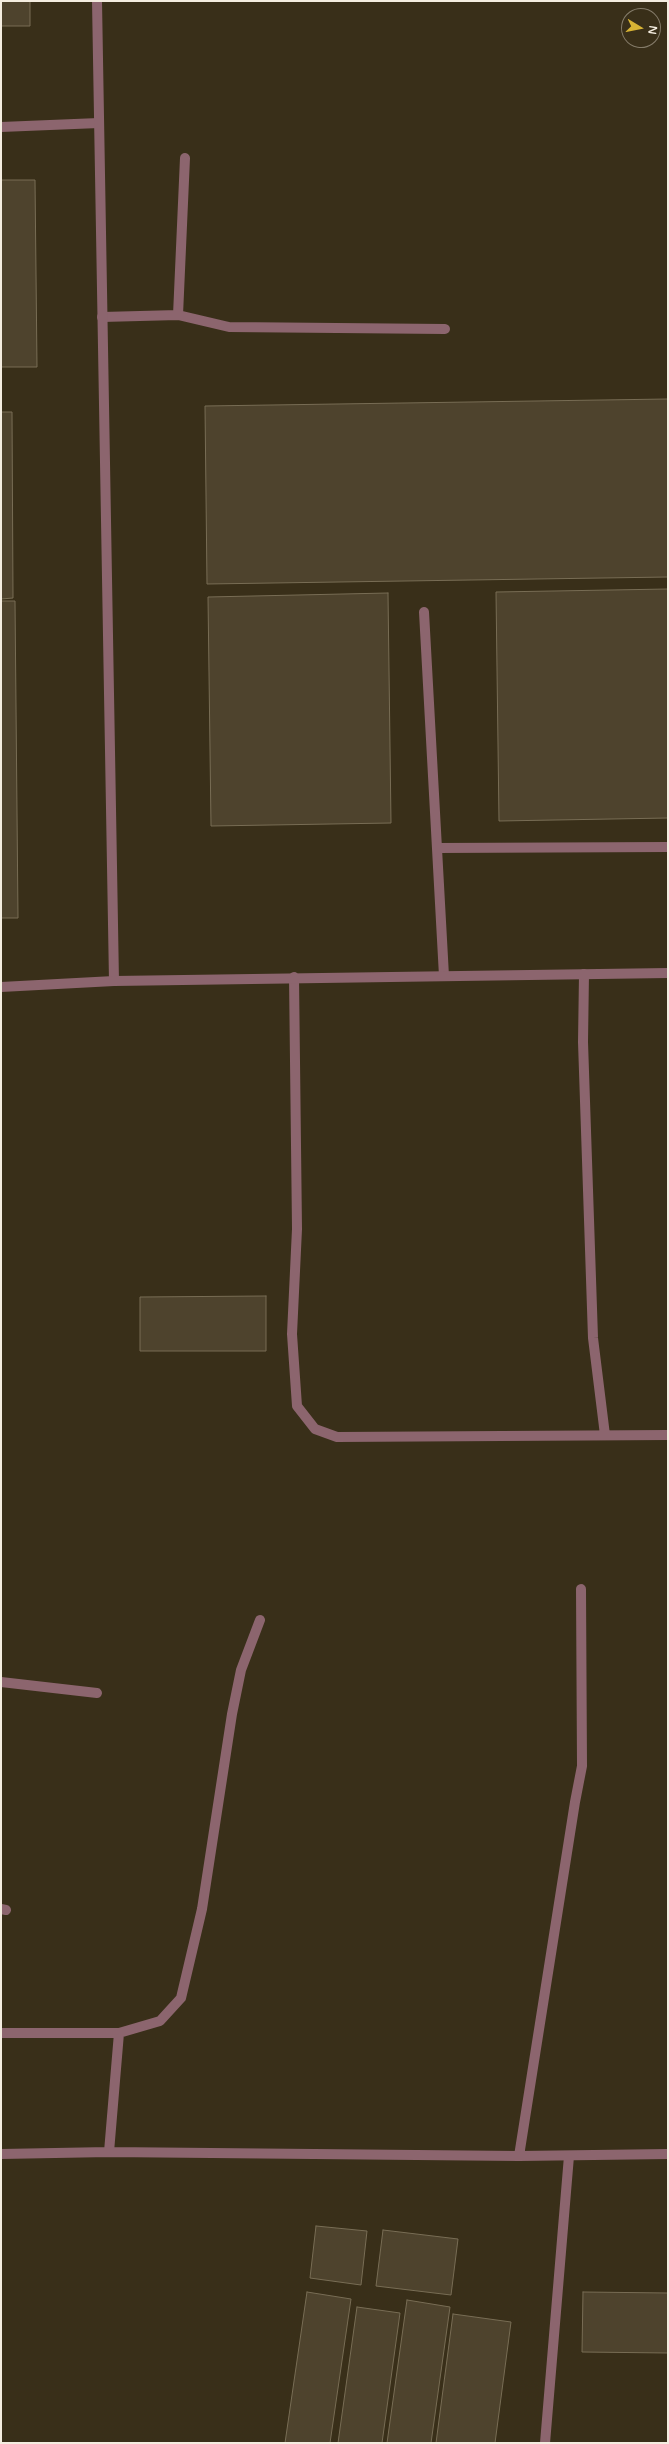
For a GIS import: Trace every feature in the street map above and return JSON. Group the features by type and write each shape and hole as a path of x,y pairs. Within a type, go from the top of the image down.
{"street":[{"path":"97,1 114,981"},
{"path":"1,127 99,123"},
{"path":"178,315 185,158"},
{"path":"102,317 178,315 229,327 445,329"},
{"path":"424,612 444,976"},
{"path":"437,848 668,847"},
{"path":"1,987 114,981 668,973"},
{"path":"584,974 583,1042 593,1338 605,1435"},
{"path":"294,978 297,1230 292,1334 298,1406 315,1429 337,1437 668,1434"},
{"path":"519,2156 582,1766 581,1589"},
{"path":"1,2033 119,2032 160,2021 181,1998 202,1909 232,1714 241,1670 260,1620"},
{"path":"1,1682 97,1693"},
{"path":"109,2152 119,2032"},
{"path":"1,2154 109,2152 519,2156 668,2154"},
{"path":"545,2443 569,2156"}],"building":[{"path":"1,1 30,1 30,26 1,26"},
{"path":"1,180 35,180 37,367 1,367"},
{"path":"668,399 668,577 207,584 205,406"},
{"path":"1,412 12,412 13,598 1,599"},
{"path":"668,589 668,818 499,821 496,592"},
{"path":"388,593 391,823 211,826 208,597"},
{"path":"1,601 15,601 18,918 1,918"},
{"path":"266,1296 266,1351 140,1351 140,1297"},
{"path":"316,2226 367,2231 361,2285 310,2278"},
{"path":"383,2230 458,2239 451,2295 376,2286"},
{"path":"307,2292 351,2299 330,2443 285,2443"},
{"path":"583,2292 668,2293 668,2353 582,2352"},
{"path":"407,2300 450,2307 431,2443 387,2443"},
{"path":"357,2307 400,2313 382,2443 338,2443"},
{"path":"453,2314 511,2322 495,2443 436,2443"}]}
